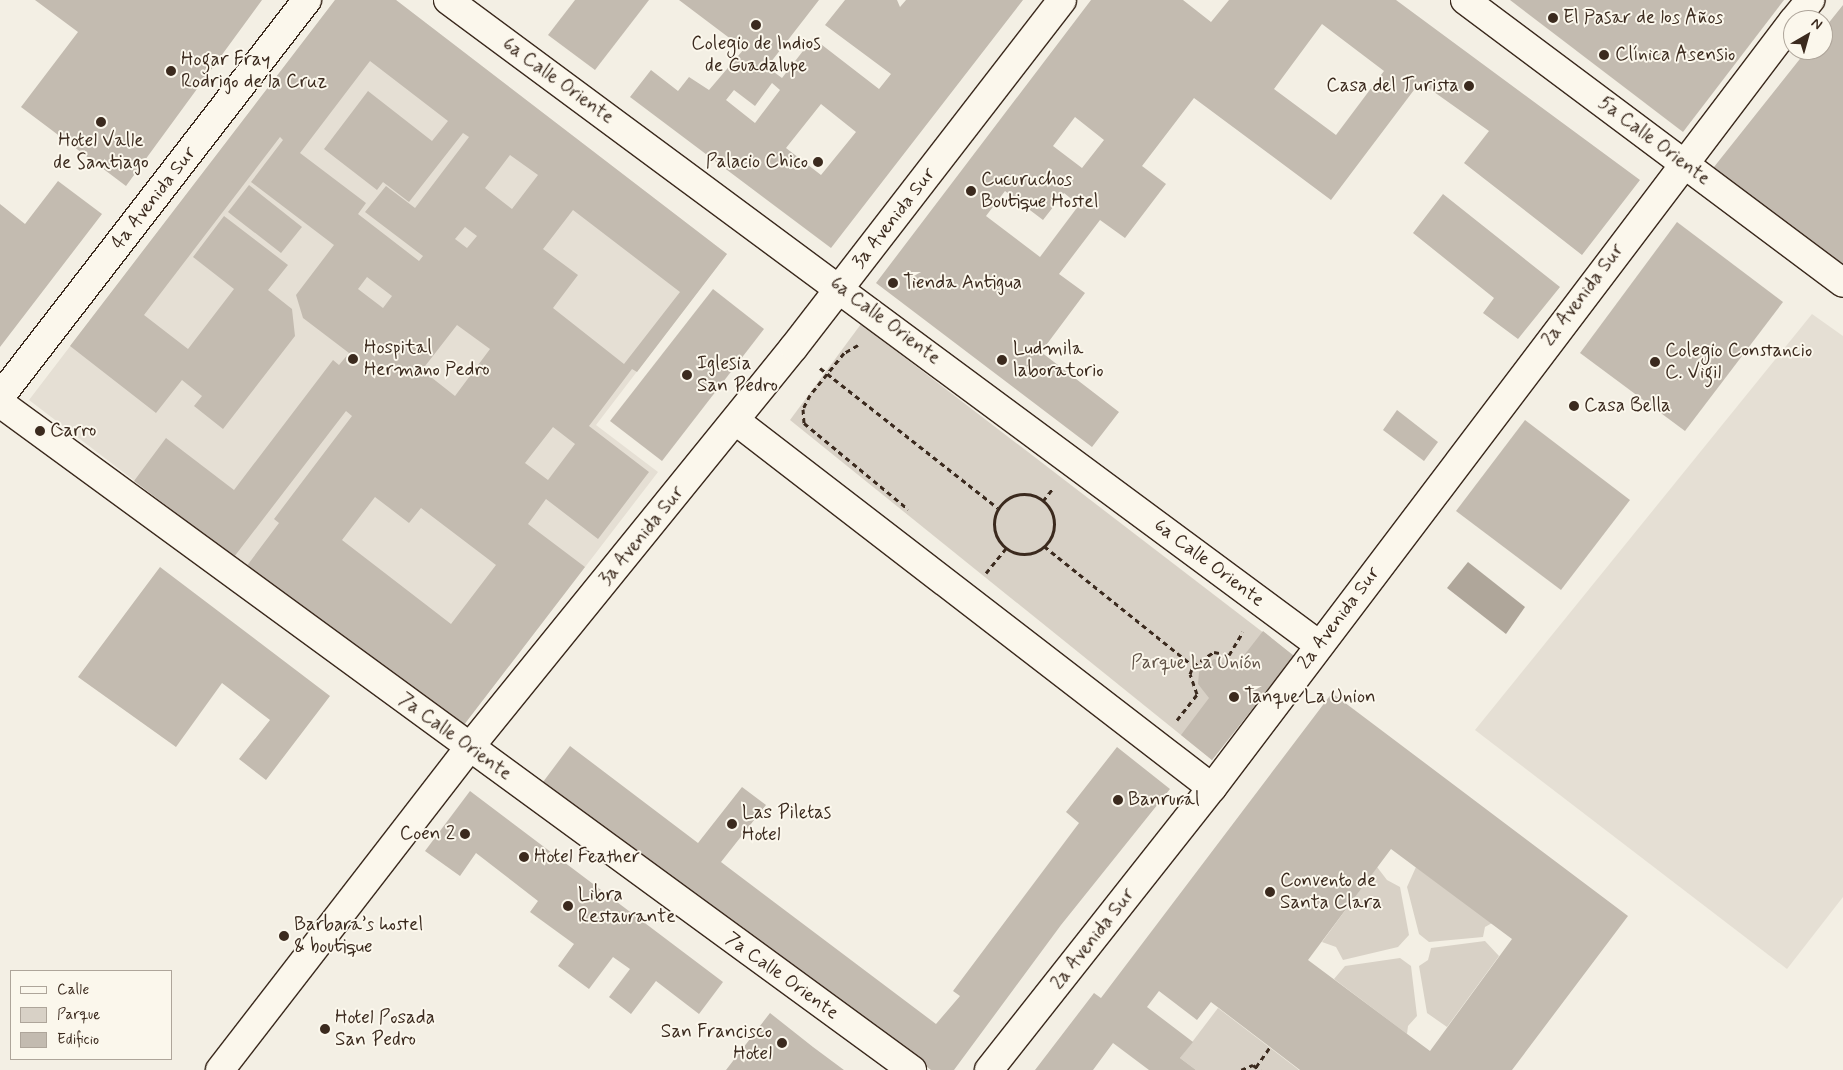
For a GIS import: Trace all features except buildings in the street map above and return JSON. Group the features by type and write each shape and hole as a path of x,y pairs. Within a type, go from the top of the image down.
{"street":[{"name":"4a Avenida Sur","path":"0,397 308,0"},
{"name":"6a Calle Oriente","path":"448,0 840,288 1319,645"},
{"name":"3a Avenida Sur","path":"220,1070 469,748 736,421 1062,0"},
{"name":"5a Calle Oriente","path":"1464,0 1843,283"},
{"name":"2a Avenida Sur","path":"1802,10 1810,0"},
{"name":"2a Avenida Sur","path":"990,1070 1212,788 1683,162 1783,35"},
{"name":"7a Calle Oriente","path":"0,403 469,748 912,1070"},
{"path":"736,421 1212,788"}],"path":[{"path":"912,512 807,428 802,409 828,374 998,508"},
{"path":"1020,494 1046,504 1054,524 1044,546 1025,555 1006,548 994,529 998,508 1020,494"},
{"path":"1044,546 1193,666"},
{"path":"987,572 1006,548"},
{"path":"979,566 994,578"},
{"path":"1167,718 1174,724 1197,694 1190,674 1193,666 1214,652 1229,655 1245,634 1237,628"},
{"path":"1241,1070 1258,1069 1270,1047"}],"shaded area":[{"name":"Hospital Hermano Pedro","path":"335,0 396,0 727,254 596,425 658,472 460,730 29,400"},
{"path":"1812,314 1843,336 1843,897 1787,969 1475,730"},
{"path":"1468,562 1525,607 1506,634 1447,588"}],"green space":[{"name":"Parque La Unión","path":"861,324 1294,656 1212,760 790,420"},
{"path":"1377,867 1387,880 1400,887 1409,935 1398,947 1343,960 1336,947 1322,942"},
{"path":"1416,867 1492,923 1485,927 1483,937 1429,942 1419,934 1407,887"},
{"path":"1485,941 1499,956 1447,1027 1427,1013 1419,966 1428,960 1431,948"},
{"path":"1400,958 1411,966 1417,1016 1408,1026 1407,1034 1334,979 1345,966"},
{"path":"1218,1008 1299,1070 1196,1070 1180,1058"}],"place":[{"name":"El Pasar de los Años","path":"1553,18"},
{"name":"Colegio de Indios de Guadalupe","path":"756,25"},
{"name":"Clínica Asensio","path":"1604,55"},
{"name":"Hogar Fray Rodrigo de la Cruz","path":"171,71"},
{"name":"Casa del Turista","path":"1469,86"},
{"name":"Hotel Valle de Santiago","path":"101,122"},
{"name":"Palacio Chico","path":"818,162"},
{"name":"Cucuruchos Boutique Hostel","path":"971,191"},
{"name":"Tienda Antigua","path":"893,283"},
{"name":"Hospital Hermano Pedro","path":"353,359"},
{"name":"Ludmila laboratorio","path":"1002,360"},
{"name":"Colegio Constancio C. Vigil","path":"1655,362"},
{"name":"Iglesia San Pedro","path":"687,375"},
{"name":"Casa Bella","path":"1574,406"},
{"name":"Carro","path":"40,431"},
{"name":"Tanque La Union","path":"1234,697"},
{"name":"Banrural","path":"1118,800"},
{"name":"Las Piletas Hotel","path":"732,824"},
{"name":"Coen 2","path":"465,834"},
{"name":"Hotel Feather","path":"524,857"},
{"name":"Convento de Santa Clara","path":"1270,892"},
{"name":"Libra Restaurante","path":"568,906"},
{"name":"Barbara’s hostel & boutique","path":"284,936"},
{"name":"Hotel Posada San Pedro","path":"325,1029"},
{"name":"San Francisco Hotel","path":"782,1043"}]}
